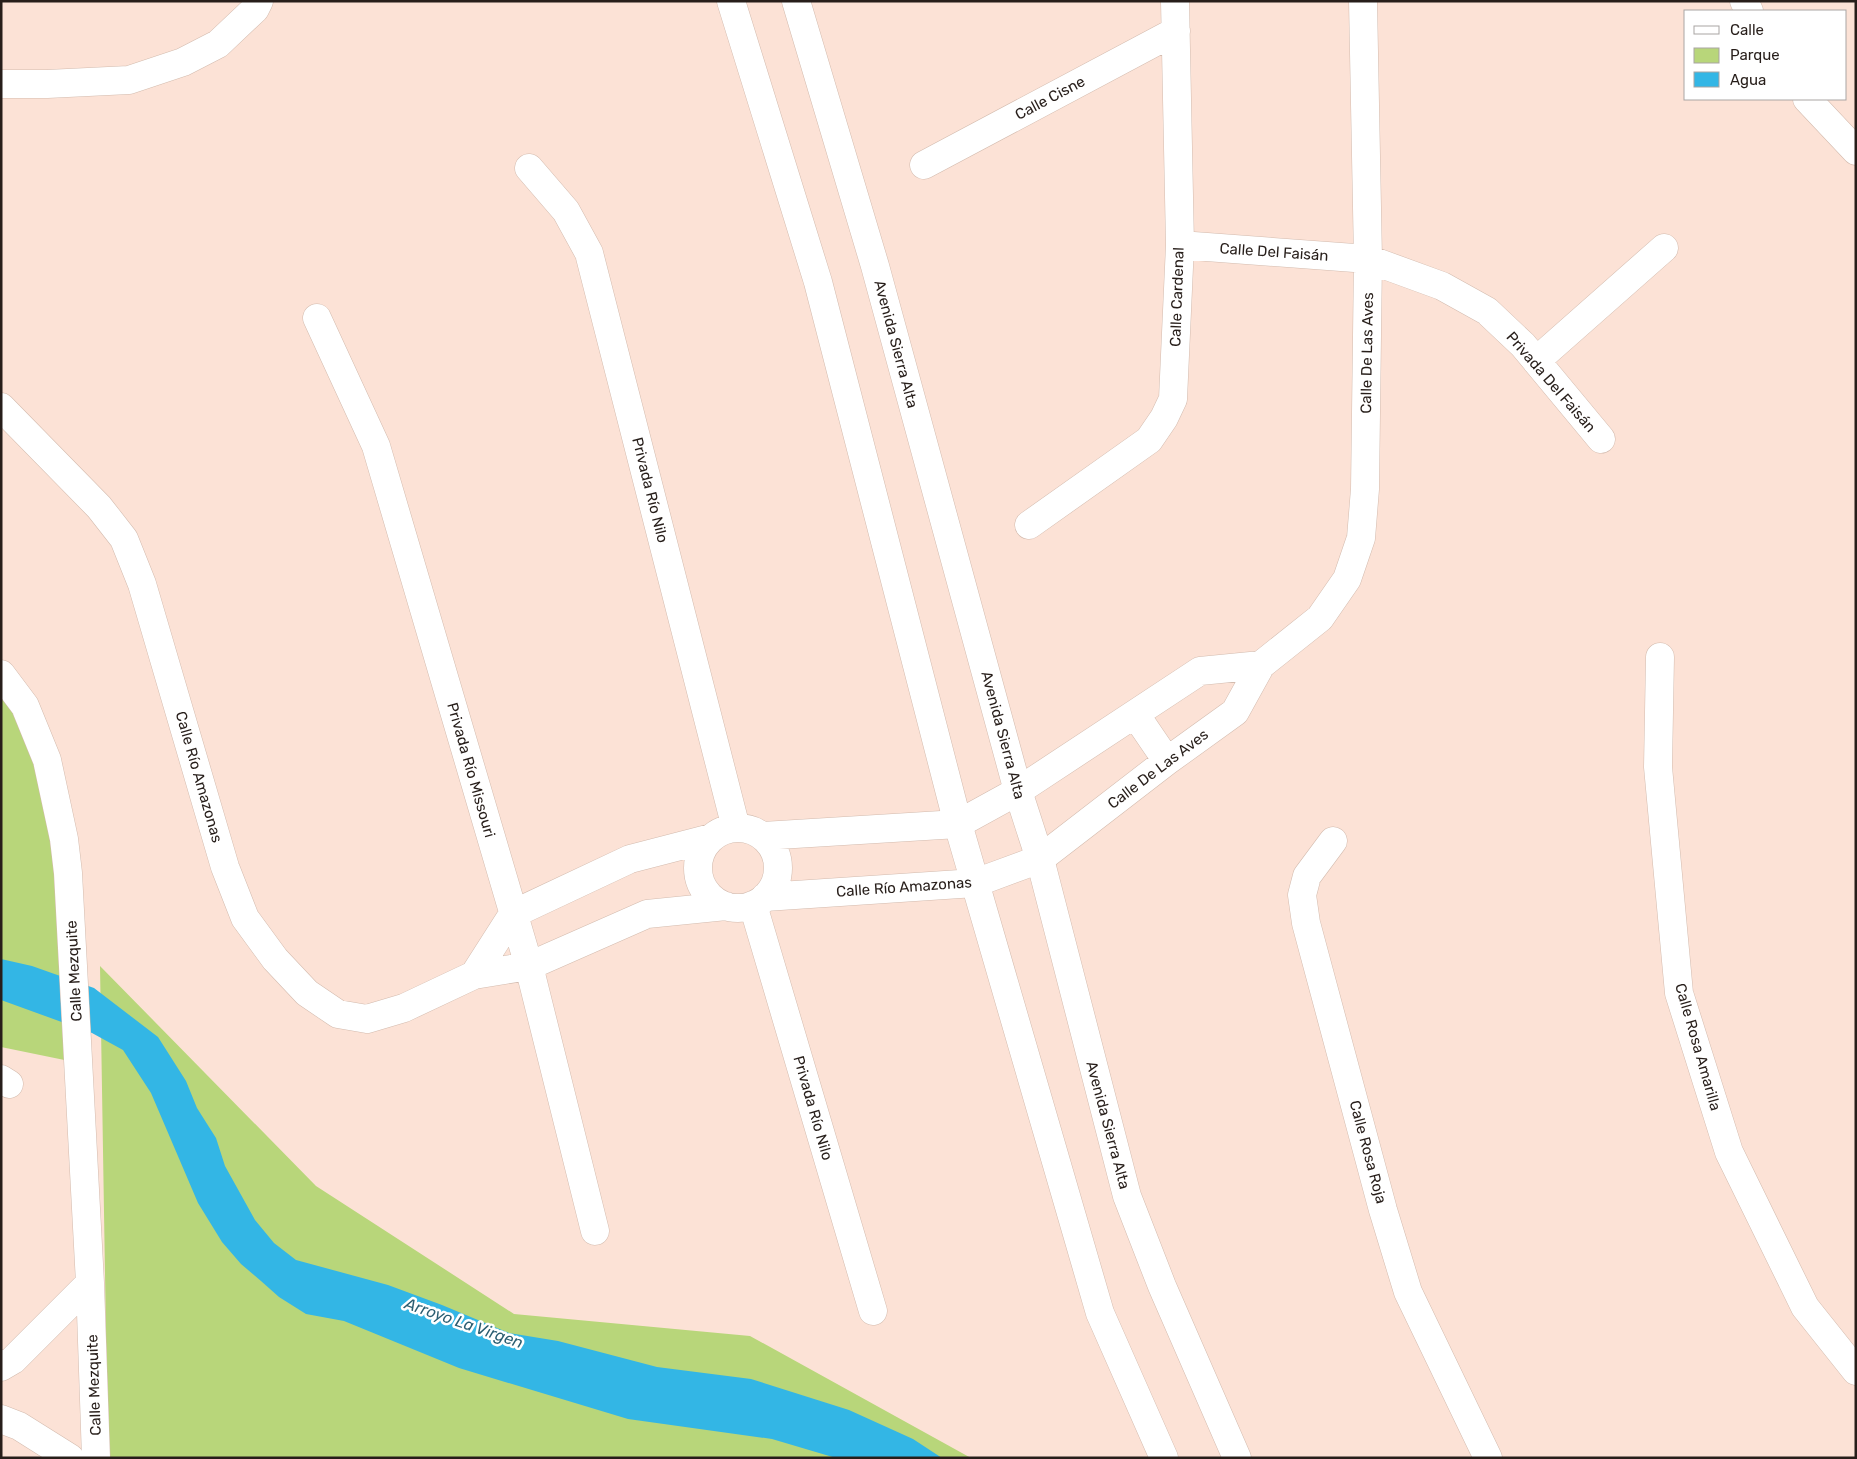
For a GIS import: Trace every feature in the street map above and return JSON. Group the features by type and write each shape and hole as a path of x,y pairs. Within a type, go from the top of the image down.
{"street":[{"path":"1,84 128,80 183,62 218,44 255,9 259,1"},
{"path":"730,1 818,282 974,883 1100,1313 1164,1458"},
{"name":"Avenida Sierra Alta","path":"796,1 875,266 1018,791 1040,859 1127,1196 1162,1286 1237,1458"},
{"name":"Calle Cardenal","path":"1029,525 1149,440 1164,418 1173,399 1180,246 1174,1"},
{"name":"Calle De Las Aves","path":"1040,859 1167,761 1235,712 1261,666 1320,618 1347,579 1361,538 1365,489 1368,259 1363,1"},
{"name":"Calle Cisne","path":"924,165 1176,30"},
{"path":"1808,100 1856,151"},
{"name":"Privada Río Nilo","path":"529,168 566,211 589,253 736,828"},
{"name":"Calle Del Faisán","path":"1180,246 1368,259"},
{"path":"1536,361 1664,248"},
{"name":"Privada Del Faisán","path":"1368,259 1442,286 1486,311 1523,345 1601,438"},
{"name":"Privada Río Missouri","path":"317,318 376,446 529,966 595,1231"},
{"name":"Calle Río Amazonas","path":"1,407 99,506 124,539 142,584 225,867 245,918 275,959 307,993 338,1014 367,1019 404,1008 474,975 529,966 646,914 726,906"},
{"name":"Calle Rosa Amarilla","path":"1660,657 1658,767 1679,992 1729,1152 1805,1307 1856,1371"},
{"path":"762,836 958,824 1018,791 1200,671 1261,666"},
{"name":"Calle Mezquite","path":"1,674 26,706 47,760 64,839 68,873 90,1283 96,1458"},
{"path":"1135,714 1167,761"},
{"path":"474,975 513,914 630,859 711,838 722,831 736,828 750,830 762,836 772,846 777,859 778,873 774,886 759,901 740,908 726,906 714,900 704,889 699,876 698,863 702,850 711,838"},
{"name":"Calle Rosa Roja","path":"1333,841 1307,876 1302,895 1306,923 1383,1210 1408,1292 1488,1458"},
{"name":"Calle Río Amazonas","path":"759,901 974,883 1040,859"},
{"name":"Privada Río Nilo","path":"759,901 874,1311"},
{"path":"1,1367 12,1360 90,1283"},
{"path":"1,1419 19,1426 70,1458"}],"green space":[{"path":"1,674 47,760 79,1063 1,1047"},
{"path":"100,966 316,1186 514,1314 750,1336 971,1458 108,1458"}],"water":[{"name":"Arroyo La Virgen","path":"1,959 32,966 94,988 158,1037 186,1081 197,1108 216,1138 225,1166 255,1220 274,1243 296,1260 388,1285 509,1333 558,1341 657,1367 751,1379 849,1410 913,1439 942,1458 836,1458 772,1439 628,1419 459,1368 344,1321 306,1314 279,1297 241,1264 222,1242 198,1203 151,1093 123,1050 92,1033 1,1000"}]}
